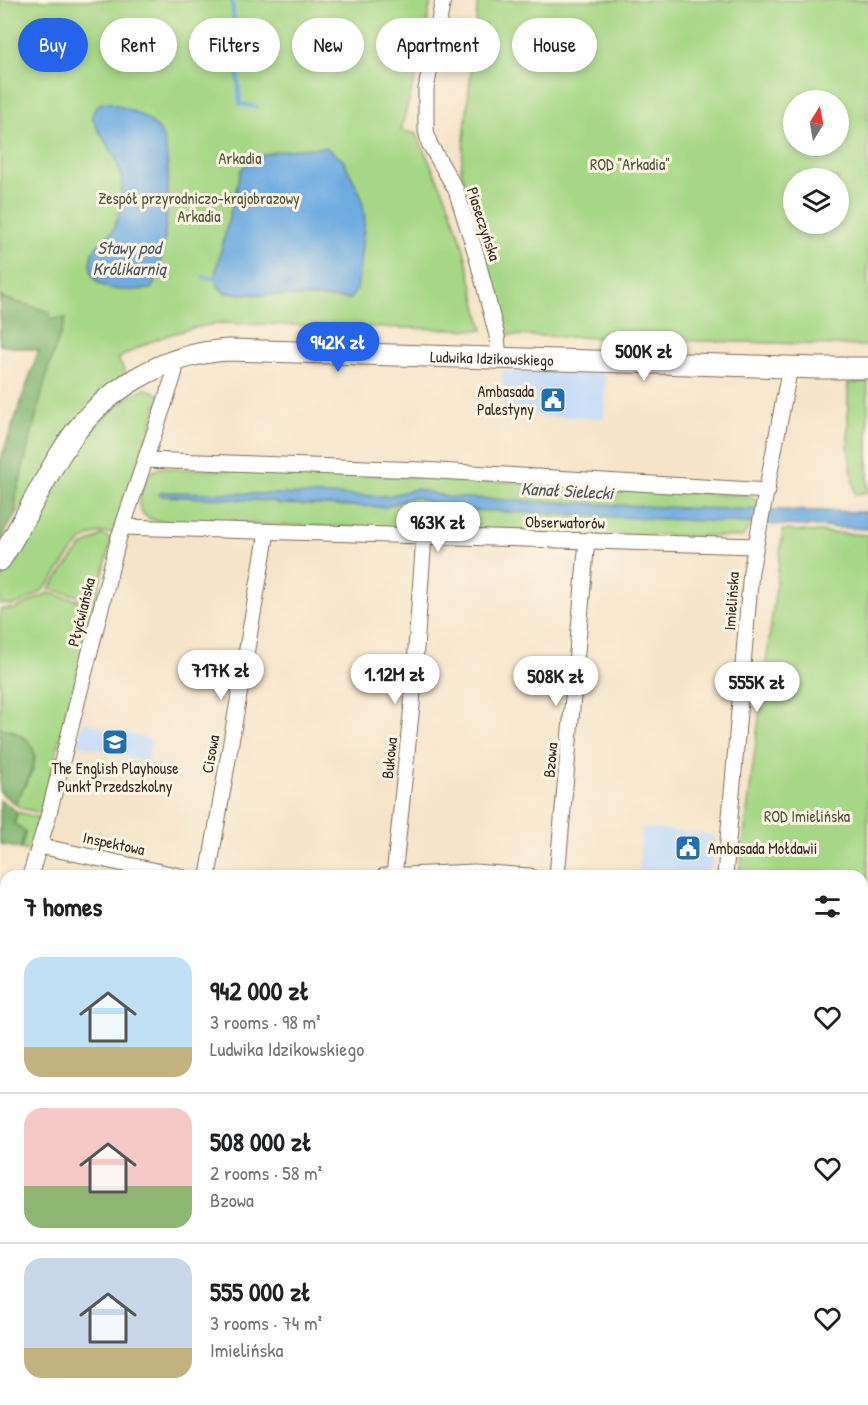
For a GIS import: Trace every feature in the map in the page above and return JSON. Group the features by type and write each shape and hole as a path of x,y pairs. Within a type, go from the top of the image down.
{"street":[{"name":"Piaseczyńska","path":"443,0 426,88 426,130 429,143 456,190 476,254 497,336 500,358"},
{"name":"Ludwika Idzikowskiego","path":"0,560 57,459 94,410 134,380 193,354 228,350 868,368"},
{"name":"Płyćwiańska","path":"32,870 123,527 173,378 175,370 173,361"},
{"name":"Imielińska","path":"726,870 741,712 751,571 790,367"},
{"path":"145,460 422,470 768,491"},
{"name":"Obserwatorów","path":"123,527 755,546"},
{"name":"Cisowa","path":"209,870 267,532"},
{"name":"Bukowa","path":"395,870 412,705 424,536"},
{"name":"Bzowa","path":"558,870 587,540"},
{"name":"Inspektowa","path":"40,846 152,870"}],"shaded area":[{"name":"Ambasada Palestyny","path":"503,371 605,374 604,418 502,415"},
{"name":"The English Playhouse Punkt Przedszkolny","path":"83,722 152,740 147,762 78,744"},
{"path":"642,828 715,835 713,865 706,870 639,870"}],"green space":[{"name":"Arkadia","path":"0,0 431,0 428,18 376,18 376,72 416,72 401,130 416,134 447,199 463,246 483,330 221,323 181,331 155,340 118,359 127,375 15,515 16,495 21,478 0,462 39,350 0,345"},
{"name":"ROD \"Arkadia\"","path":"478,0 868,0 868,346 505,335 461,170 471,72 500,72 500,18 476,18"},
{"path":"0,297 50,312 50,319 66,318 49,366 16,495 15,515 0,542 0,462 39,350 0,345"},
{"path":"868,382 868,492 855,495 848,446 848,383"},
{"path":"145,388 161,395 115,534 102,533 81,542 43,590 14,605 0,604 0,581 79,448 98,424 120,404"},
{"path":"160,468 421,477 752,496 756,499 757,508 742,537 164,522 148,518 139,505 147,478"},
{"name":"ROD Imielińska","path":"783,530 868,535 868,870 740,870"},
{"path":"102,535 112,539 96,600 49,589 81,547"},
{"path":"48,593 95,604 41,813 21,808 15,804 33,770 15,731 0,728 0,609 15,609"},
{"path":"0,728 17,733 33,748 33,768 15,804 0,792"},
{"path":"0,800 17,812 14,823 25,832 21,849 0,844"},
{"path":"17,812 40,818 31,852 21,849 25,832 14,823"}],"water":[{"name":"Stawy pod Królikarnią","path":"107,102 146,118 162,135 166,148 168,188 165,237 157,277 151,289 125,290 107,287 94,278 91,270 92,254 97,245 110,235 118,216 120,203 121,178 117,161 92,116 97,106"},
{"path":"326,147 343,160 361,195 365,219 357,289 350,299 225,293 217,285 215,274 241,170 258,157 269,153"},
{"path":"416,489 447,497 685,508 868,512 868,529 449,509 413,497 386,507 279,504 273,501 162,496 159,494 162,492 387,496"}],"waterway":[{"path":"232,0 240,104 257,107"},
{"path":"159,269 165,270"},
{"path":"204,277 216,279"}],"place":[{"name":"Ambasada Palestyny","path":"553,400"},
{"name":"The English Playhouse Punkt Przedszkolny","path":"115,742"},
{"name":"Ambasada Mołdawii","path":"688,848"}],"park label":[{"name":"Zespół przyrodniczo-krajobrazowy Arkadia","path":"199,207"}],"water label":[{"name":"Kanał Sielecki","path":"567,491"}]}
